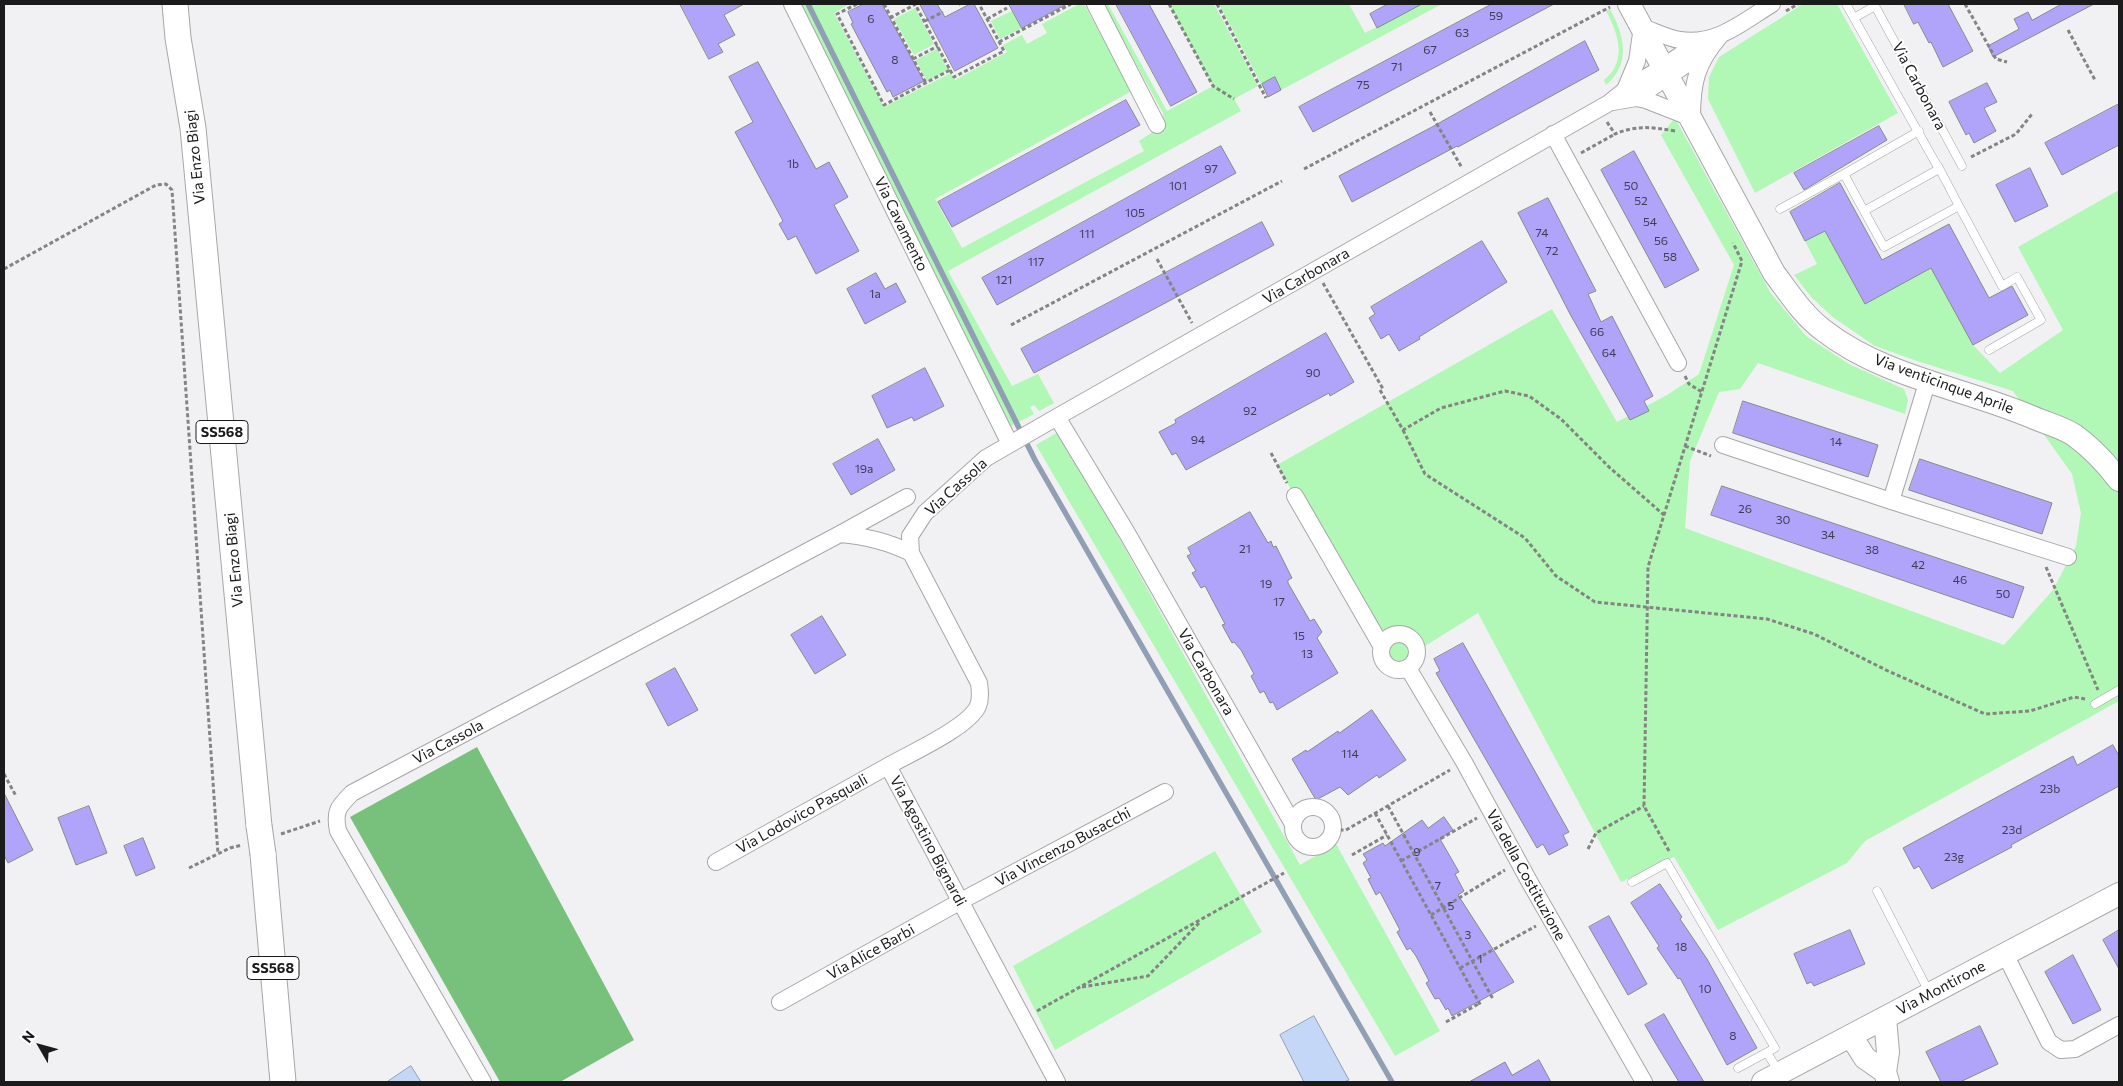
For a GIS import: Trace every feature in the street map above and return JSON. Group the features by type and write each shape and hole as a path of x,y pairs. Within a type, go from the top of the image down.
{"main road":[{"name":"Via Enzo Biagi","path":"160,4 178,38"},
{"name":"Via Enzo Biagi","path":"175,4 178,38 193,128 263,854 283,1082"}],"street":[{"name":"Via Cavamento","path":"792,4 1010,444"},
{"path":"1095,4 1157,124"},
{"name":"Via venticinque Aprile","path":"1621,5 1642,28 1666,72 1684,125 1774,273 1796,304 1823,330 1849,348 1888,366 2002,404 2072,434 2104,460 2119,480"},
{"name":"Via venticinque Aprile","path":"1684,125 1695,75 1705,45 1777,9"},
{"path":"1630,94 1642,28 1680,40 1705,45"},
{"path":"1606,109 1666,72 1705,45"},
{"path":"1630,94 1646,100 1684,125"},
{"name":"Via Carbonara","path":"1010,444 1554,134 1606,109"},
{"path":"1554,134 1678,363"},
{"path":"1890,501 1928,380"},
{"name":"Via Carbonara","path":"1057,417 1127,533 1293,824 1294,834 1300,843 1310,848 1321,846 1330,839 1333,830"},
{"name":"Via Cassola","path":"911,553 910,536 925,513 986,458 1010,444"},
{"path":"1723,445 1890,501 2068,557"},
{"name":"Via Cassola","path":"483,1082 338,831 335,815 340,805 352,793 840,534 907,496"},
{"path":"1295,496 1382,647"},
{"path":"840,534 863,536 897,546 911,553"},
{"name":"Via Agostino Bignardi","path":"911,553 979,683 981,696 978,707 967,719 940,737 888,766 1057,1082"},
{"path":"1400,634 1411,638 1418,654 1416,660 1408,668 1394,670 1388,666 1381,654 1382,647 1389,638 1400,634"},
{"name":"Via della Costituzione","path":"1408,668 1464,762 1518,862 1644,1082"},
{"name":"Via Lodovico Pasquali","path":"716,862 888,766"},
{"name":"Via Vincenzo Busacchi","path":"960,901 1165,792"},
{"path":"1293,824 1298,814 1306,808 1316,807 1325,811 1332,820 1333,830"},
{"name":"Via Montirone","path":"1771,1078 2119,894"},
{"name":"Via Alice Barbi","path":"780,1002 960,901"},
{"path":"2005,954 2049,1042 2061,1050 2075,1049 2119,1025"},
{"path":"1885,1018 1888,1052 1887,1077"},
{"path":"1851,1036 1865,1058 1887,1077"}],"lane":[{"name":"Via Carbonara","path":"1846,4 1919,131 2002,286 2017,277 2041,320 1989,350"},
{"name":"Via Carbonara","path":"1854,18 1875,5 1961,164"},
{"name":"Via Carbonara","path":"1780,209 1919,131"},
{"path":"1864,211 1939,169 1938,166"},
{"path":"1844,174 1884,247 1959,206"},
{"path":"2098,702 2119,690"},
{"path":"1632,882 1667,863 1775,1048 1738,1068"},
{"path":"1877,891 1930,994"},
{"path":"1767,1053 1771,1078"}],"path":[{"path":"857,4 837,14 884,105 950,70"},
{"path":"884,4 926,83"},
{"path":"890,18 916,4 954,77 1004,51 979,4"},
{"path":"999,42 1070,4"},
{"path":"1169,4 1213,86 1234,99"},
{"path":"1216,4 1266,98"},
{"path":"1777,9 1798,4"},
{"path":"1964,4 1996,59 2007,62"},
{"path":"1304,169 1621,5"},
{"path":"987,19 1007,8"},
{"path":"925,21 943,12"},
{"path":"2068,30 2095,80"},
{"path":"913,59 938,46"},
{"path":"1606,109 1615,134"},
{"path":"1430,112 1464,172"},
{"path":"1961,164 2016,134 2032,114"},
{"path":"1568,161 1615,134 1630,128 1684,125"},
{"path":"1011,325 1282,181"},
{"path":"4,269 156,185 166,184 172,190 218,854 188,868"},
{"path":"1673,857 1644,806 1648,567 1742,261 1729,235"},
{"path":"1156,259 1194,326"},
{"path":"1316,270 1382,389 1425,474 1525,538 1556,576 1595,602 1766,619 1814,634 1888,672 1985,714 2030,711 2074,697 2098,702"},
{"path":"1678,363 1689,384 1702,392"},
{"path":"1403,430 1441,408 1505,391 1528,396 1561,419 1609,467 1664,515"},
{"path":"1270,453 1295,496"},
{"path":"2038,548 2098,702"},
{"path":"1333,830 1346,830 1464,762"},
{"path":"4,774 16,796"},
{"path":"1388,806 1493,998"},
{"path":"1588,849 1596,833 1644,806"},
{"path":"1401,861 1490,811"},
{"path":"1375,813 1481,1004 1446,1022"},
{"path":"1352,855 1387,835"},
{"path":"1431,915 1518,862"},
{"path":"1024,1019 1283,873"},
{"path":"1460,968 1550,918"},
{"path":"1079,988 1148,976 1202,920"}],"green space":[{"path":"798,4 849,4 834,13 884,107 951,73 955,80 1007,52 1003,45 1022,35 1027,44 1047,33 1042,24 1079,4 1084,4 1132,91 935,199 962,248 1144,151 1139,141 1162,126 1163,113 1103,4 1108,4 1167,111 1213,86 1169,4 1214,4 1258,86 1234,99 1241,111 948,271 1012,386 1038,374 1054,403 1039,411 1034,405 1030,407 1034,414 1009,427"},
{"path":"1219,4 1349,4 1365,33 1422,4 1442,4 1268,97"},
{"path":"1803,4 1837,4 1898,113 1755,193 1708,99 1709,77 1719,57"},
{"path":"915,8 934,44 914,55 894,19"},
{"path":"1610,9 1619,29 1623,48 1620,68 1606,85 1604,80 1616,64 1618,56 1617,37 1606,11"},
{"path":"1012,11 1022,28 1000,39 991,21"},
{"path":"937,49 948,70 927,81 916,60"},
{"path":"1675,118 1770,292 1806,336 1849,364 1904,389 1908,400 1905,414 1758,363 1740,389 1719,392 1690,461 1685,528 2004,645 2053,590 2076,546 2081,513 2072,474 2013,391 1875,346 1834,318 1812,298 1794,275 1817,264 1805,241 1825,231 1865,304 1931,268 1973,345 2000,373 2063,330 2018,247 2119,190 2119,701 1865,841 1847,863 1718,930 1674,857 1621,882 1478,613 1393,666 1277,465 1552,309 1617,422 1667,395 1699,374 1734,265 1661,135"},
{"path":"1060,431 1300,865 1336,844 1440,1031 1395,1056 1036,445"},
{"path":"477,747 634,1040 560,1082 500,1082 350,817"},
{"path":"1215,851 1262,932 1055,1050 1013,966"}],"water":[{"path":"1314,1016 1349,1080 1344,1082 1304,1082 1280,1035"},
{"path":"411,1066 421,1082 387,1082"}],"building":[{"path":"680,4 744,4 724,15 735,35 718,44 723,52 709,59"},
{"path":"864,4 882,4 924,81 893,97 890,90 887,92 851,24 853,23 848,12"},
{"path":"920,4 937,4 945,17 970,4 974,4 998,48 955,71"},
{"path":"1009,4 1067,4 1022,28"},
{"path":"1116,4 1149,4 1197,92 1171,106"},
{"path":"1388,4 1422,4 1377,28 1370,14"},
{"path":"1492,4 1554,4 1313,132 1299,107"},
{"path":"1904,4 1948,4 1973,51 1943,67 1931,42 1929,43 1918,22 1914,24"},
{"path":"2062,4 2094,4 1993,57 1988,46 2019,29 2014,19 2028,12 2032,20"},
{"path":"1585,41 1599,70 1352,202 1339,176 1432,127"},
{"path":"758,62 816,169 829,162 848,197 834,205 859,251 816,274 796,236 788,240 779,224 783,221 735,132 753,122 729,77"},
{"path":"1275,77 1281,90 1268,97 1262,84"},
{"path":"1987,83 1997,102 1984,108 1996,131 1974,143 1969,133 1966,135 1949,102"},
{"path":"1126,100 1140,125 952,227 938,202"},
{"path":"2119,104 2119,145 2062,175 2045,143"},
{"path":"1879,126 1887,140 1804,190 1794,173"},
{"path":"1221,146 1236,173 997,305 982,278"},
{"path":"1634,151 1699,270 1665,288 1601,170"},
{"path":"2030,168 2048,206 2015,222 1996,185"},
{"path":"1840,183 1882,260 1949,224 1989,298 2012,286 2028,315 1973,345 1931,268 1865,304 1825,231 1805,241 1790,212"},
{"path":"1548,198 1596,291 1588,294 1601,322 1612,316 1653,396 1644,401 1649,411 1630,420 1570,314 1518,213"},
{"path":"1262,222 1274,245 1034,373 1021,349"},
{"path":"1482,241 1507,282 1399,351 1389,334 1381,339 1369,318 1375,314 1371,307"},
{"path":"876,273 885,289 896,283 906,302 865,324 847,289"},
{"path":"1326,333 1354,382 1330,396 1329,393 1186,470 1176,453 1172,455 1159,432 1176,423 1175,420"},
{"path":"925,368 944,406 914,421 912,417 887,428 872,396"},
{"path":"1743,401 1878,445 1868,477 1733,433"},
{"path":"878,439 895,470 851,495 833,464"},
{"path":"1920,459 2052,503 2042,534 1909,490"},
{"path":"1722,486 2024,587 2013,618 1711,515"},
{"path":"1250,512 1268,543 1271,541 1273,547 1276,546 1292,578 1288,580 1288,583 1310,621 1314,619 1322,632 1317,638 1338,673 1277,710 1273,702 1270,703 1264,691 1260,693 1251,676 1254,674 1241,650 1234,642 1232,643 1222,625 1225,624 1205,586 1201,588 1192,573 1196,571 1187,556 1191,554 1188,548"},
{"path":"822,616 846,655 815,674 791,635"},
{"path":"1463,643 1569,832 1563,835 1568,845 1549,855 1543,844 1537,848 1436,673 1440,671 1434,659"},
{"path":"675,668 698,710 668,726 646,684"},
{"path":"1372,710 1406,760 1379,778 1377,775 1348,795 1340,787 1316,800 1292,759 1306,750 1307,752 1338,731 1339,733"},
{"path":"2113,745 2119,756 2119,786 2011,845 2012,847 1932,889 1919,866 1914,869 1903,848 2073,756 2077,765"},
{"path":"4,793 33,850 8,863 4,855"},
{"path":"89,806 107,853 76,865 58,818"},
{"path":"1444,817 1453,830 1440,839 1459,872 1455,874 1464,891 1458,895 1514,982 1452,1016 1439,998 1435,999 1426,983 1429,981 1416,956 1410,948 1407,950 1397,932 1400,930 1380,892 1376,895 1368,879 1371,878 1363,863 1367,860 1363,854 1383,843 1385,846 1422,820 1428,828"},
{"path":"143,838 155,868 136,876 124,846"},
{"path":"1660,884 1682,917 1680,919 1707,959 1757,1048 1727,1065 1680,978 1678,979 1657,948 1659,946 1631,903"},
{"path":"1609,916 1647,984 1628,995 1589,927"},
{"path":"1850,930 1865,964 1814,986 1811,982 1807,984 1794,954"},
{"path":"2119,930 2119,969 2103,940"},
{"path":"2073,955 2101,1010 2073,1024 2045,972"},
{"path":"1664,1014 1704,1082 1679,1082 1656,1044 1645,1025"},
{"path":"1980,1026 1998,1064 1960,1082 1941,1082 1926,1052"},
{"path":"1539,1060 1551,1082 1469,1082 1505,1062 1512,1075"}],"waterway":[{"path":"808,4 1035,460 1392,1082"}]}
